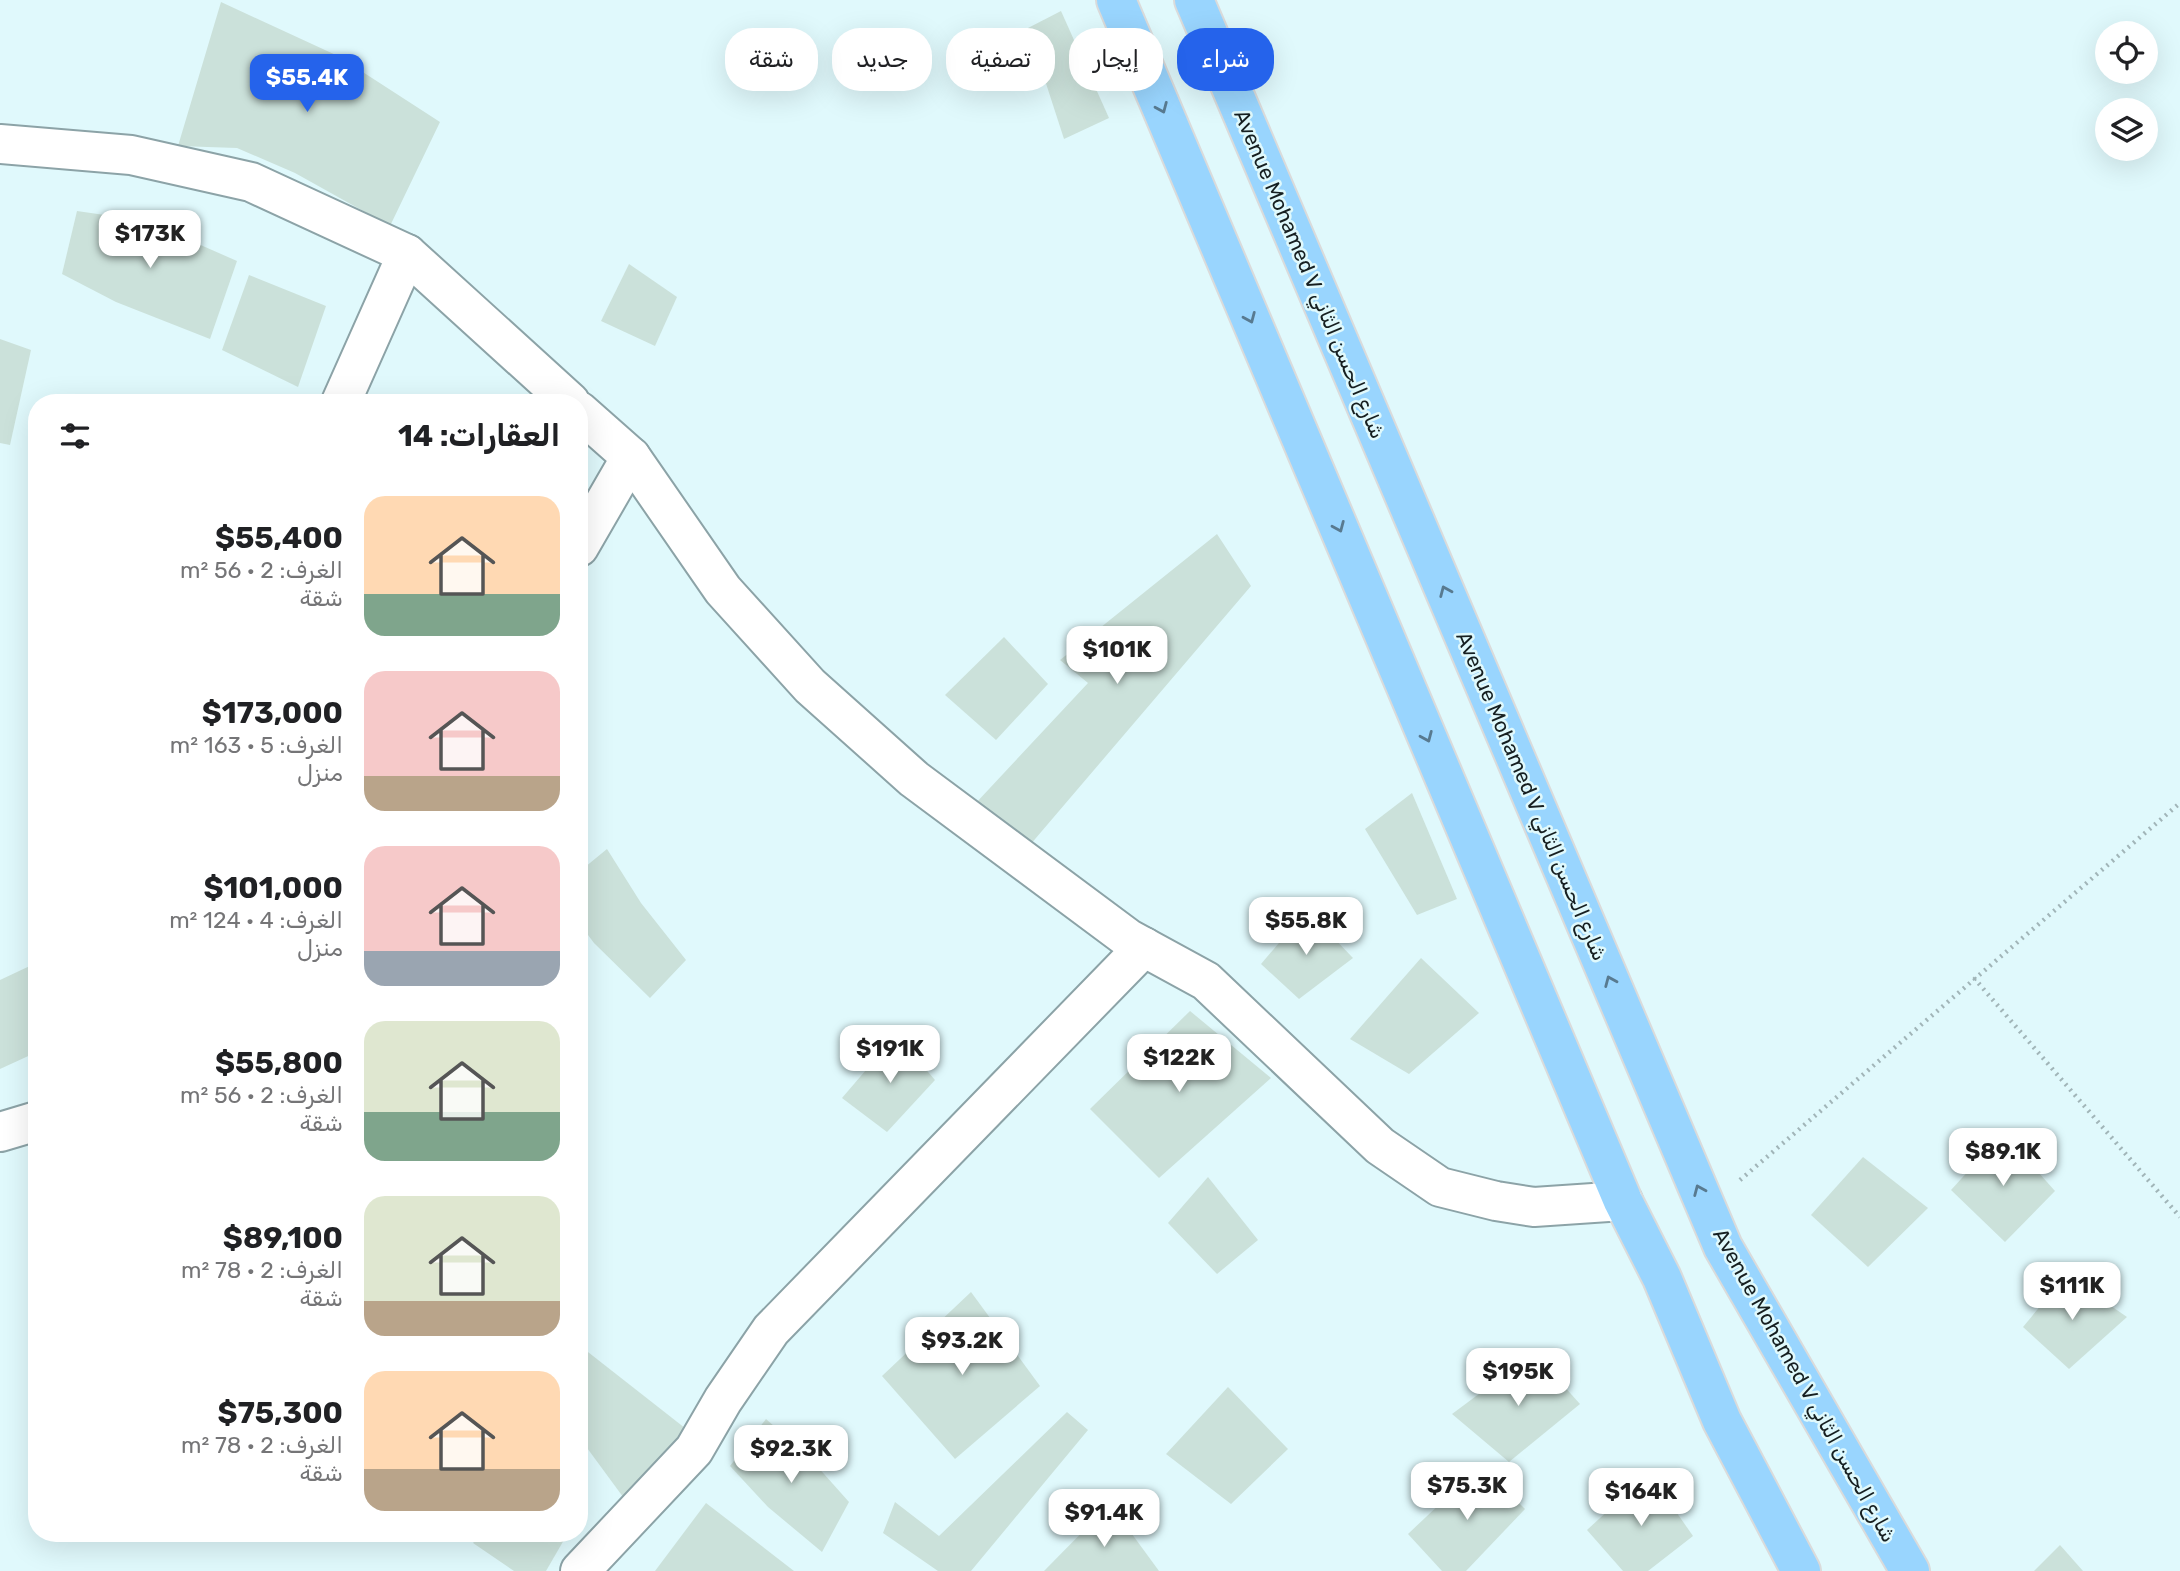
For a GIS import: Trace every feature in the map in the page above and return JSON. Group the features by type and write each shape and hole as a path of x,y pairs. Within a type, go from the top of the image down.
{"highway":[{"path":"1116,0 1623,1202 1662,1278 1722,1421 1801,1571"},
{"name":"Avenue Mohamed V شارع الحسن الثاني","path":"1194,0 1723,1247 1910,1571"}],"street":[{"path":"0,144 131,155 251,182 407,254 561,394"},
{"path":"345,394 407,254"},
{"path":"588,419 631,457 723,590 810,686 914,779 1129,939 1206,981 1380,1146 1440,1187 1534,1207 1623,1202"},
{"path":"588,531 631,457"},
{"path":"580,1571 694,1450 723,1400 771,1330 1144,947"},
{"path":"0,1132 28,1124"}],"path":[{"path":"1707,1208 2180,803"},
{"path":"1974,978 2180,1217"}],"building":[{"path":"221,2 338,56 440,122 390,226 295,173 237,148 178,146"},
{"path":"1061,11 1069,29 1069,91 1097,91 1109,118 1064,139 1048,91 1055,91 1055,28 1028,28"},
{"path":"77,211 146,221 237,261 210,339 116,302 62,274"},
{"path":"629,264 677,297 655,346 601,321"},
{"path":"249,275 326,306 298,387 222,350"},
{"path":"0,339 31,350 10,445 0,443"},
{"path":"1217,534 1251,586 1030,845 975,804 1088,683 1060,660"},
{"path":"1004,637 1048,684 996,740 945,695"},
{"path":"1412,793 1457,899 1417,915 1365,829"},
{"path":"607,849 641,903 686,960 650,998 588,935 588,865"},
{"path":"1307,910 1353,958 1299,999 1261,964"},
{"path":"1421,958 1479,1013 1409,1074 1350,1039"},
{"path":"28,967 28,1056 0,1069 0,980"},
{"path":"1190,1011 1271,1078 1159,1178 1090,1109"},
{"path":"896,1035 935,1080 887,1132 842,1098"},
{"path":"2003,1133 2055,1191 2005,1242 1951,1190"},
{"path":"1863,1157 1928,1208 1868,1267 1811,1215"},
{"path":"1208,1177 1258,1240 1217,1274 1168,1223"},
{"path":"2066,1275 2127,1317 2069,1369 2023,1327"},
{"path":"971,1292 1040,1386 955,1459 882,1376"},
{"path":"588,1352 690,1432 626,1501 588,1449"},
{"path":"1534,1353 1580,1404 1509,1462 1452,1414"},
{"path":"1228,1387 1288,1449 1231,1504 1166,1454"},
{"path":"1067,1412 1088,1430 971,1571 938,1571 883,1533 895,1502 939,1536"},
{"path":"766,1419 808,1456 849,1502 822,1552 768,1507 730,1466"},
{"path":"1481,1465 1525,1509 1466,1571 1442,1571 1408,1534"},
{"path":"1649,1473 1693,1536 1648,1571 1623,1571 1587,1530"},
{"path":"706,1503 754,1540 794,1571 655,1571"},
{"path":"1110,1504 1159,1571 1044,1571"},
{"path":"563,1542 546,1571 514,1571 473,1543"},
{"path":"2060,1545 2083,1571 2034,1571"}]}
